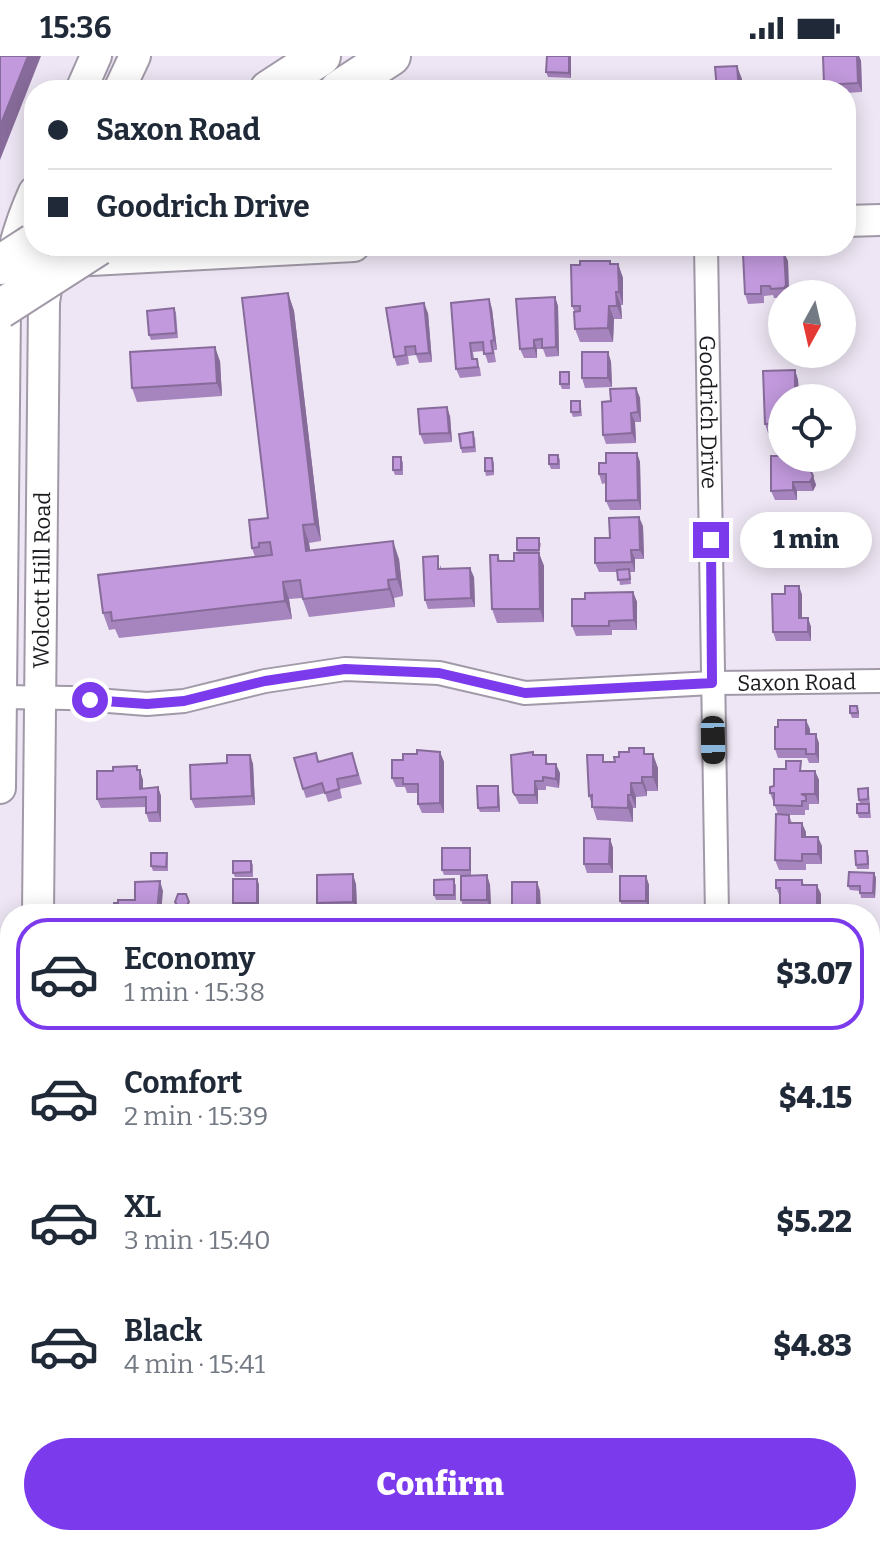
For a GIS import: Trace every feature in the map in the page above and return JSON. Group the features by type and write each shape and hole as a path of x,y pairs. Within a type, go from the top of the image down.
{"highway":[{"path":"284,80 321,56"},
{"path":"354,80 391,56"},
{"path":"0,309 82,256"}],"main road":[{"path":"85,80 96,56"},
{"path":"124,80 135,56"},
{"name":"Wolcott Hill Road","path":"24,215 16,234 43,306 38,904"},
{"path":"856,221 880,220"},
{"path":"24,258 68,256"},
{"name":"Wolcott Hill Road","path":"0,788 5,308 24,258"}],"street":[{"name":"Goodrich Drive","path":"706,256 717,904"},
{"name":"Saxon Road","path":"1,697 147,704 184,701 265,681 345,669 439,673 525,693 712,683 880,681"}],"building":[{"path":"0,56 28,56 0,126"},
{"path":"547,56 569,56 569,73 546,72"},
{"path":"823,56 857,56 858,83 856,80 824,80"},
{"path":"737,66 738,80 716,80 715,67"},
{"path":"743,256 784,256 786,280 768,280 768,286 761,286 761,294 745,294"},
{"path":"580,261 618,264 617,306 609,306 608,328 575,329 574,312 580,311 580,306 572,306 571,265 580,265"},
{"path":"288,293 315,524 303,525 306,551 393,541 397,579 388,580 389,589 303,599 300,580 283,582 285,601 112,621 111,612 103,613 98,575 272,555 270,542 259,543 259,547 252,548 249,520 268,518 242,298"},
{"path":"555,297 556,347 542,348 542,339 534,340 534,348 520,349 516,299"},
{"path":"489,299 493,353 484,354 483,342 470,343 472,359 477,359 478,367 456,369 451,303"},
{"path":"424,303 429,353 416,354 415,346 405,347 406,355 394,357 386,308"},
{"path":"174,308 176,333 149,335 147,311"},
{"path":"215,347 217,383 132,388 130,352"},
{"path":"582,352 608,352 608,378 582,378"},
{"path":"795,370 795,384 768,384 768,424 765,424 763,371"},
{"path":"560,372 569,372 569,384 560,384"},
{"path":"636,388 638,412 631,413 632,433 603,435 602,402 611,401 610,389"},
{"path":"571,401 580,401 580,412 571,412"},
{"path":"447,407 449,433 420,434 418,409"},
{"path":"473,432 474,447 461,448 459,434"},
{"path":"606,453 637,453 638,500 606,501 606,474 599,474 599,463 606,463"},
{"path":"549,455 558,455 558,464 549,464"},
{"path":"393,457 401,457 401,470 393,470"},
{"path":"485,458 492,458 493,471 485,471"},
{"path":"771,472 811,472 813,476 810,482 793,482 793,490 771,491"},
{"path":"813,515 813,527 806,527 806,534 801,534 801,539 806,539 806,546 801,546 801,557 771,557 771,531 780,531 780,516"},
{"path":"639,517 640,550 631,550 632,562 595,563 595,538 610,538 609,518"},
{"path":"517,538 539,538 539,550 517,550"},
{"path":"514,553 539,553 540,609 492,609 490,555 498,555 498,561 514,561"},
{"path":"438,556 438,569 470,568 471,598 425,600 423,557"},
{"path":"629,569 630,579 618,580 617,570"},
{"path":"785,586 799,586 799,618 808,618 808,632 773,632 772,594 785,594"},
{"path":"633,592 634,620 609,621 609,626 572,626 572,599 585,599 585,593"},
{"path":"850,706 857,706 858,713 850,713"},
{"path":"778,720 806,720 806,734 816,734 816,754 806,754 806,749 775,749"},
{"path":"629,748 644,748 644,754 653,754 653,777 642,777 642,783 631,783 628,808 592,807 587,755 603,755 603,762 615,762 614,757 619,757 619,752 629,752"},
{"path":"417,750 440,752 440,803 418,804 418,784 403,784 403,778 392,778 392,760 403,760 403,754 417,754"},
{"path":"533,752 533,755 546,755 546,764 556,764 556,779 543,777 543,781 535,781 535,795 515,795 511,755"},
{"path":"316,753 318,762 352,753 358,775 337,779 339,789 325,793 322,783 303,789 294,758"},
{"path":"227,755 250,755 252,796 191,799 190,765 227,763"},
{"path":"786,761 801,761 800,771 815,771 815,794 801,794 806,796 802,806 774,805 774,793 770,793 770,787 774,786 774,769 786,769"},
{"path":"137,766 140,770 140,789 158,787 158,812 146,813 146,797 97,799 97,771"},
{"path":"477,786 498,786 498,807 478,808"},
{"path":"868,788 868,799 859,800 858,789"},
{"path":"857,804 869,804 869,813 857,813"},
{"path":"776,814 789,815 789,823 802,823 802,837 818,837 818,854 802,854 802,861 775,860"},
{"path":"584,838 610,839 609,864 584,864"},
{"path":"442,848 470,848 470,870 442,870"},
{"path":"855,851 867,851 868,864 856,865"},
{"path":"151,853 167,853 166,867 151,866"},
{"path":"233,861 251,861 251,872 233,873"},
{"path":"849,872 874,873 873,893 860,893 860,886 848,886"},
{"path":"353,874 353,902 317,903 317,875"},
{"path":"487,875 487,900 461,900 461,876"},
{"path":"620,876 646,876 646,901 620,901"},
{"path":"233,879 257,879 257,903 233,903"},
{"path":"454,879 454,895 434,895 434,880"},
{"path":"776,880 802,880 802,885 817,885 817,904 780,904 780,888 776,888"},
{"path":"160,881 158,904 114,904 118,900 135,900 135,882"},
{"path":"512,882 537,882 537,904 512,904"},
{"path":"178,894 186,894 189,902 176,904"}],"route":[{"path":"90,700 147,704 184,701 265,681 345,669 439,673 525,693 712,683 711,540"}]}
